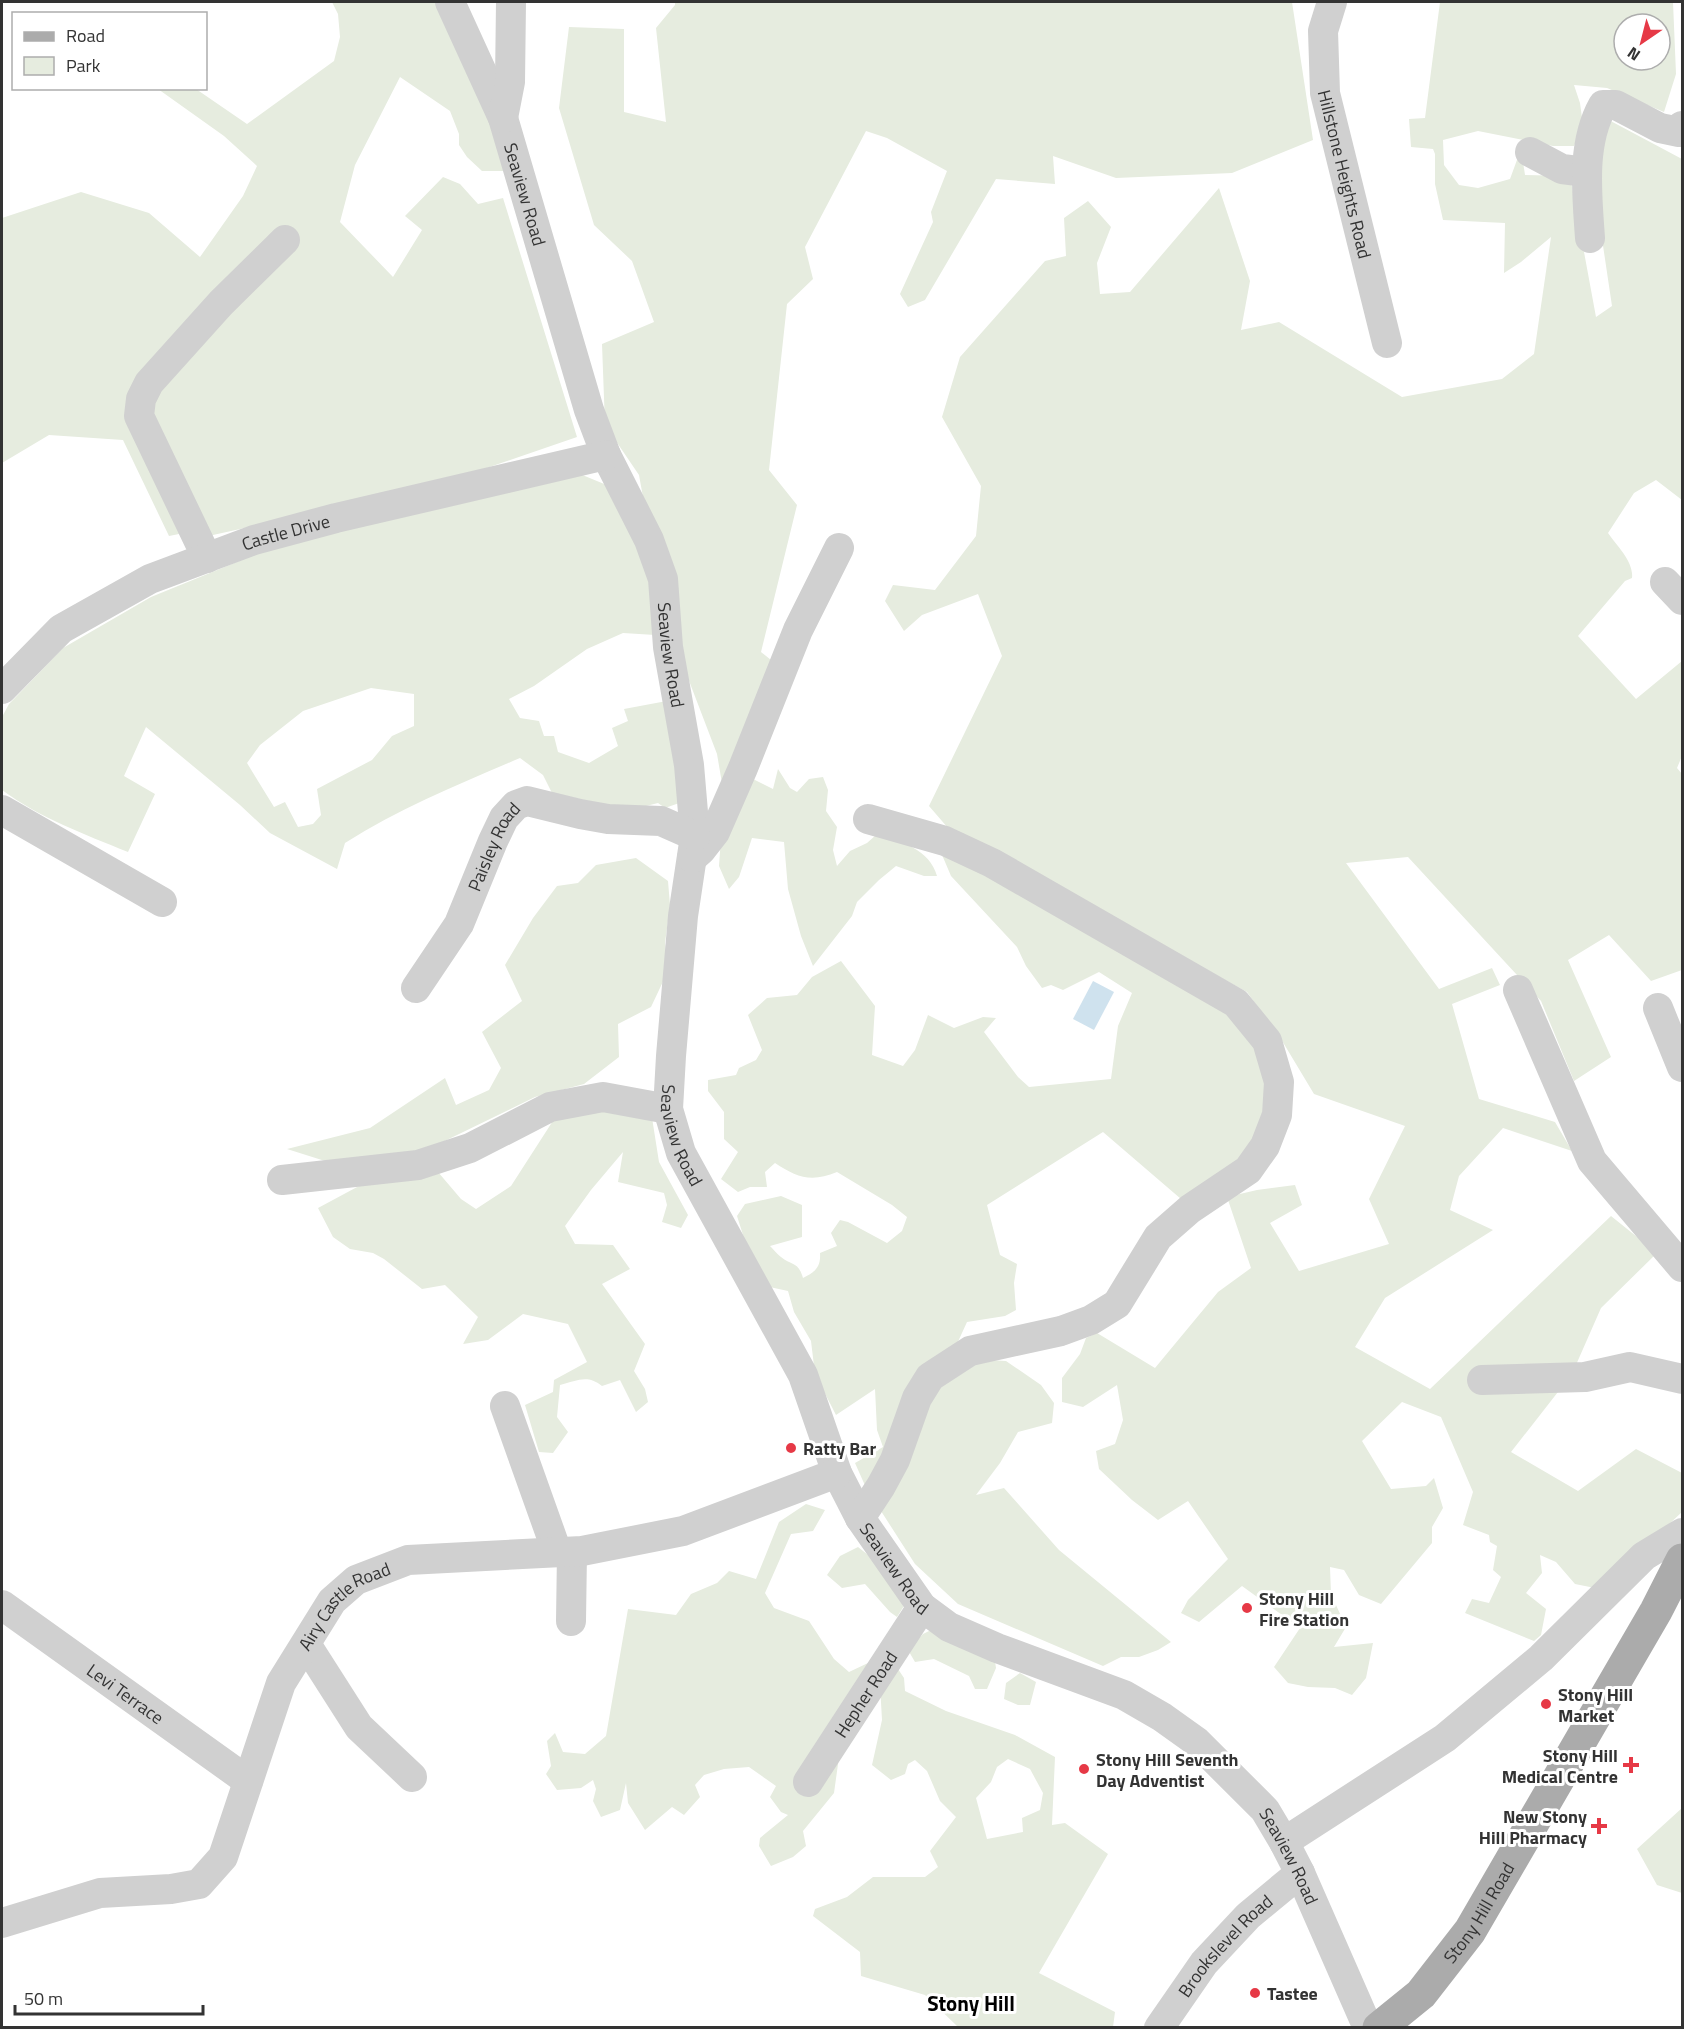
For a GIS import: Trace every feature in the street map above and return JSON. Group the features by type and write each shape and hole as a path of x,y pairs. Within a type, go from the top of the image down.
{"main road":[{"name":"Stony Hill Road","path":"1379,2028 1421,1994 1470,1931 1656,1611 1683,1560"}],"street":[{"name":"Seaview Road","path":"450,2 503,118 590,410 606,455 649,540 663,579 668,647 689,765 694,847 683,916 668,1109 681,1154 803,1375 837,1473 860,1518 922,1607 949,1627 997,1648 1124,1695 1197,1742 1265,1810 1300,1873 1368,2028"},
{"path":"503,118 510,82 511,2"},
{"name":"Hillstone Heights Road","path":"1332,2 1323,31 1325,93 1387,343"},
{"path":"1590,238 1586,172 1595,120 1603,105 1616,105 1660,128 1679,132 1683,126"},
{"path":"1530,152 1562,169 1586,172"},
{"path":"207,558 139,417 141,399 149,382 221,303 285,240"},
{"name":"Castle Drive","path":"2,688 61,628 150,579 254,540 336,518 606,455"},
{"path":"694,847 701,850 715,832 798,630 839,548"},
{"name":"Paisley Road","path":"416,988 459,924 504,818 516,805 527,801 608,819 661,821 694,847"},
{"path":"2,810 162,902"},
{"path":"860,1518 895,1460 917,1398 930,1377 970,1351 1061,1331 1091,1320 1116,1304 1158,1238 1191,1209 1248,1170 1265,1146 1277,1115 1279,1082 1268,1041 1236,1003 992,863 945,841 868,819"},
{"path":"1518,990 1592,1161 1683,1267"},
{"path":"1658,1008 1683,1066"},
{"path":"282,1180 418,1165 471,1148 550,1107 603,1097 668,1109"},
{"path":"1482,1380 1585,1377 1630,1367 1683,1379"},
{"path":"505,1407 565,1552 571,1621"},
{"name":"Airy Castle Road","path":"2,1923 100,1893 171,1889 199,1884 223,1857 281,1683 332,1601 356,1580 408,1560 565,1552 683,1531 837,1473"},
{"path":"1284,1842 1445,1738 1540,1658 1644,1556 1683,1533"},
{"name":"Levi Terrace","path":"2,1605 248,1781"},
{"name":"Hepher Road","path":"808,1782 922,1607"},
{"path":"306,1644 359,1726 411,1777"},
{"name":"Brookslevel Road","path":"1159,2028 1204,1963 1248,1917 1300,1873"}],"green space":[{"path":"332,2 444,2 515,171 482,171 467,157 459,145 459,134 450,111 400,77 355,165 340,222 393,277 422,230 405,216 443,177 460,184 478,204 503,198 577,437 434,486 213,535 184,533 169,536 123,440 49,435 2,463 2,218 81,192 149,213 200,257 243,196 257,166 224,136 159,90 197,90 247,124 334,61 340,37 338,14"},
{"path":"675,2 1292,2 1313,140 1232,173 1116,178 1053,156 1055,184 996,179 925,300 908,307 900,294 933,222 931,212 947,171 887,138 866,131 805,247 813,279 787,304 769,470 797,505 761,652 781,668 753,779 773,789 778,769 790,788 797,792 809,779 823,777 828,790 826,811 837,827 833,850 837,866 850,851 867,843 876,835 904,843 921,853 928,859 937,876 924,876 896,866 857,902 852,916 813,966 801,936 788,889 784,842 752,838 739,877 729,889 719,866 724,795 717,754 683,665 639,475 605,425 602,344 654,322 632,261 594,225 559,108 569,27 624,29 624,112 666,122 656,28"},
{"path":"1440,2 1673,2 1676,74 1664,112 1607,88 1574,85 1580,103 1583,125 1574,146 1553,146 1478,131 1443,140 1444,165 1459,185 1478,188 1510,179 1521,149 1525,175 1570,176 1596,317 1612,306 1598,212 1605,118 1682,159 1682,500 1656,480 1634,493 1608,533 1628,560 1632,578 1625,581 1578,636 1636,699 1682,661 1682,756 1677,768 1682,774 1682,970 1651,981 1609,935 1568,960 1611,1057 1574,1081 1541,1001 1408,857 1346,863 1439,989 1492,968 1500,985 1452,1004 1479,1099 1555,1122 1572,1151 1503,1128 1459,1176 1450,1210 1493,1230 1385,1298 1355,1347 1430,1389 1611,1216 1657,1253 1601,1308 1572,1374 1511,1452 1578,1491 1636,1449 1682,1473 1682,1512 1600,1589 1575,1584 1556,1562 1540,1555 1542,1573 1526,1593 1546,1609 1541,1635 1534,1641 1465,1613 1472,1599 1489,1603 1501,1577 1493,1570 1497,1546 1490,1542 1489,1535 1463,1525 1473,1492 1441,1417 1402,1402 1362,1441 1391,1489 1426,1486 1434,1478 1443,1508 1432,1527 1432,1543 1381,1604 1359,1595 1344,1570 1330,1567 1331,1594 1346,1627 1334,1647 1373,1643 1366,1678 1352,1695 1335,1688 1308,1687 1288,1683 1274,1667 1300,1628 1242,1586 1199,1622 1181,1613 1188,1600 1228,1559 1188,1501 1158,1520 1132,1500 1099,1469 1096,1451 1115,1444 1123,1420 1117,1385 1083,1407 1062,1402 1062,1378 1080,1354 1086,1338 1097,1333 1155,1368 1218,1292 1251,1268 1227,1197 1295,1185 1302,1205 1270,1223 1299,1271 1389,1244 1369,1199 1405,1126 1314,1094 1281,1039 1247,992 948,828 929,806 1002,656 978,594 922,615 904,631 885,601 893,585 935,590 976,536 981,486 942,417 960,357 1045,261 1066,256 1064,218 1088,201 1111,227 1097,263 1100,294 1130,292 1219,188 1250,281 1241,330 1279,322 1402,397 1502,379 1534,354 1551,237 1504,273 1505,223 1443,220 1435,184 1435,154 1433,149 1411,147 1409,119 1425,118"},
{"path":"580,474 609,486 652,571 655,635 623,633 587,649 534,686 509,699 520,718 539,721 544,736 554,736 558,752 589,763 618,746 612,728 628,721 624,709 672,700 685,801 665,808 658,803 630,810 552,793 543,775 520,758 453,787 366,830 345,843 337,869 270,833 146,727 124,776 155,794 128,852 47,817 2,790 2,717 9,704 63,648 151,597 254,555 365,520","holes":["371,688 414,694 414,726 392,736 372,760 317,789 321,815 313,824 298,827 285,802 274,807 247,763 260,745 303,711"]},
{"path":"937,843 1230,1005 1260,1045 1272,1084 1267,1114 1244,1163 1188,1205 1103,1132 987,1205 1000,1255 1017,1264 1014,1283 1016,1310 1005,1316 967,1322 951,1357 867,1490 855,1463 883,1447 877,1430 875,1389 836,1415 815,1374 811,1341 794,1312 788,1291 765,1286 750,1257 737,1216 745,1204 781,1196 802,1205 802,1237 770,1246 781,1257 797,1266 803,1278 816,1268 820,1253 837,1246 831,1233 840,1220 887,1243 902,1231 907,1217 892,1205 837,1172 819,1177 804,1177 775,1163 765,1172 767,1187 750,1187 738,1192 721,1179 738,1152 724,1139 724,1112 708,1091 708,1080 736,1075 739,1068 756,1060 762,1050 748,1015 767,998 797,995 812,977 841,961 875,1006 872,1055 903,1066 915,1050 928,1015 954,1028 983,1017 996,1018 984,1032 1018,1077 1029,1087 1111,1079 1118,1026 1132,993 1099,972 1063,990 1051,985 1042,988 1026,966 1017,947 951,876"},
{"path":"636,858 668,881 670,905 665,943 668,971 651,1007 618,1024 619,1057 584,1084 535,1097 420,1153 325,1161 287,1149 370,1128 445,1078 456,1105 489,1090 501,1068 482,1032 522,1001 505,965 533,918 557,886 578,883 596,865"},
{"path":"650,1105 659,1162 688,1215 681,1228 662,1222 667,1205 664,1193 618,1182 623,1152 565,1226 575,1244 613,1245 630,1269 602,1284 645,1344 634,1371 645,1389 648,1402 636,1412 620,1380 602,1386 587,1379 560,1385 557,1417 568,1432 553,1453 539,1452 525,1405 553,1392 554,1380 587,1362 568,1324 523,1314 488,1340 463,1344 478,1317 445,1285 422,1289 384,1259 373,1253 350,1249 333,1237 318,1208 372,1179 438,1172 461,1199 476,1209 511,1186 558,1113"},
{"path":"972,1359 1006,1361 1041,1385 1054,1403 1052,1423 1018,1432 1000,1463 976,1495 1004,1488 1059,1550 1171,1642 1139,1657 1121,1657 1103,1666 958,1604 915,1564 881,1511 934,1387"},
{"path":"806,1504 825,1510 813,1531 791,1534 765,1593 774,1608 809,1621 834,1659 849,1672 868,1663 839,1757 834,1793 803,1831 806,1846 793,1857 771,1866 759,1846 760,1838 788,1815 781,1812 770,1797 776,1786 749,1767 724,1769 704,1775 695,1785 700,1797 684,1815 672,1807 645,1830 628,1803 626,1783 620,1810 601,1817 593,1801 596,1789 593,1780 581,1788 557,1790 546,1774 551,1766 547,1741 555,1733 563,1752 585,1754 606,1736 628,1609 676,1615 691,1594 717,1583 729,1571 756,1579 779,1522"},
{"path":"858,1547 877,1562 907,1601 897,1617 865,1584 842,1588 827,1575 840,1556"},
{"path":"935,1628 994,1655 996,1668 987,1689 975,1689 969,1676 934,1659 915,1662 908,1650 923,1634"},
{"path":"894,1663 904,1678 905,1691 946,1711 1015,1735 1055,1757 1052,1825 1065,1823 1108,1854 1039,1973 1115,2012 1113,2027 958,2027 925,1995 861,1976 860,1952 813,1916 815,1909 847,1897 873,1877 925,1877 938,1867 930,1851 956,1817 940,1801 927,1771 915,1760 908,1764 905,1774 891,1780 872,1765 882,1720 879,1667","holes":["1008,1759 1030,1769 1043,1793 1040,1810 1022,1818 1023,1832 987,1839 976,1798 991,1782 997,1767"]},
{"path":"1020,1673 1036,1682 1030,1705 1018,1705 1004,1699 1006,1683"},
{"path":"1682,1808 1682,1893 1657,1885 1637,1849"}],"water":[{"path":"1093,981 1114,992 1094,1030 1073,1019"}],"place":[{"name":"Ratty Bar","path":"791,1448"},
{"name":"Stony Hill Fire Station","path":"1247,1608"},
{"name":"Stony Hill Market","path":"1546,1704"},
{"name":"Stony Hill Medical Centre","path":"1631,1765"},
{"name":"Stony Hill Seventh Day Adventist","path":"1084,1769"},
{"name":"New Stony Hill Pharmacy","path":"1599,1826"},
{"name":"Tastee","path":"1255,1993"}],"district":[{"name":"Stony Hill","path":"971,2003"}]}
